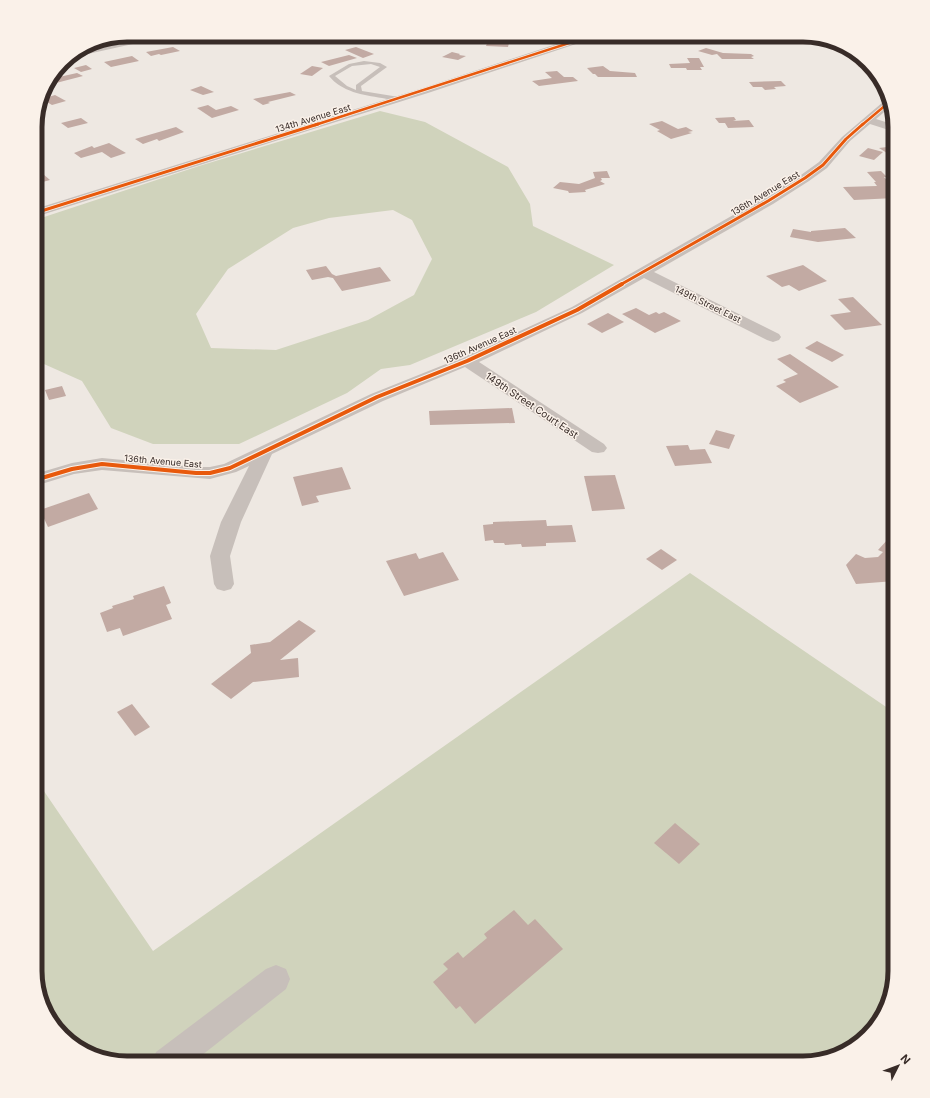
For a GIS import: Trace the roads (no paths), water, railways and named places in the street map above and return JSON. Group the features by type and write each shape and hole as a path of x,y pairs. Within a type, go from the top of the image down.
{"street":[{"path":"87,52 129,42"},
{"name":"134th Avenue East","path":"42,211 399,99 573,42"},
{"name":"136th Avenue East","path":"42,478 72,469 102,464 196,473 230,468 356,408 467,361 577,310 659,262 715,232 805,178 823,165 846,139 885,106"},
{"path":"868,120 888,127"},
{"name":"149th Street East","path":"643,272 773,337"},
{"name":"149th Street Court East","path":"467,361 598,448"},
{"path":"224,584 220,556 231,522 265,451"},
{"path":"176,1056 276,979"}],"lane":[{"path":"359,92 358,86 384,67 375,63 361,63 339,71 332,76 336,82 359,92 399,99"}]}
